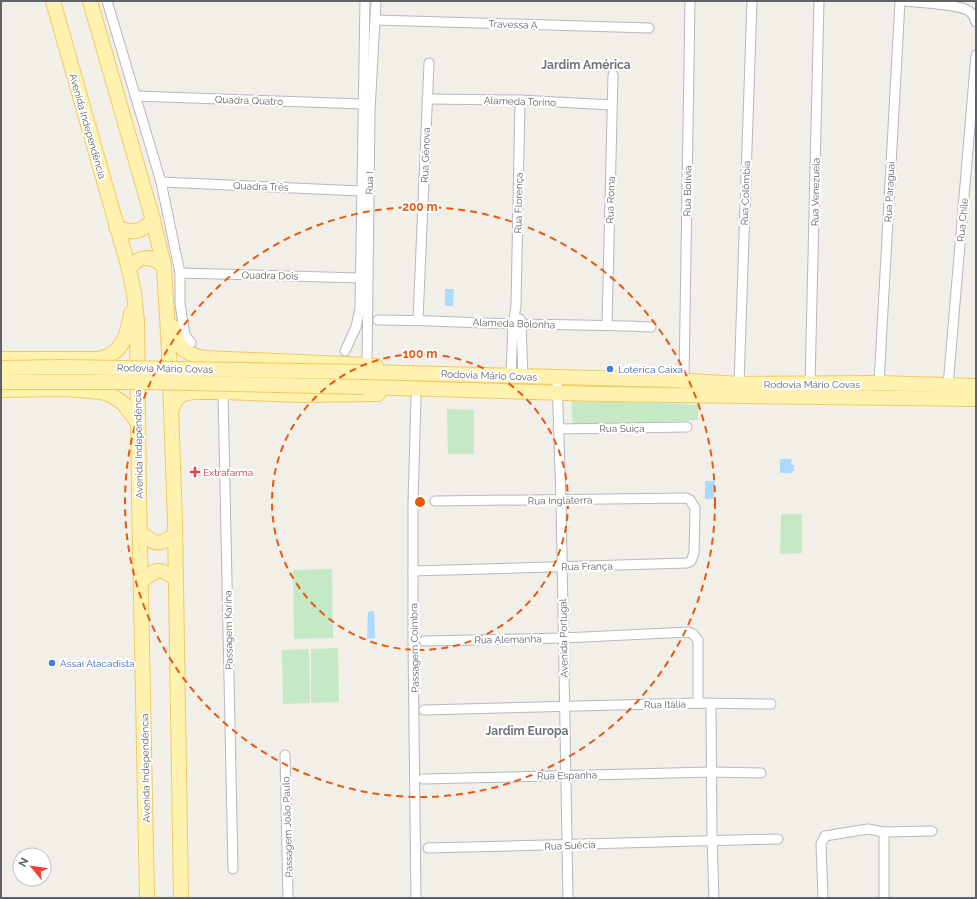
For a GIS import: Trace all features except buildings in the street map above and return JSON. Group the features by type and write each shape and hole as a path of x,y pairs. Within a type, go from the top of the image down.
{"main road":[{"name":"Avenida Independência","path":"53,1 129,269 134,293 137,321 147,898"},
{"path":"90,1 153,220 164,266 169,351 174,535 181,898"},
{"path":"116,227 132,232 140,231 153,220"},
{"path":"129,269 133,263 144,258 151,258 164,266"},
{"path":"1,359 98,359 110,355 119,348 126,336 134,293"},
{"path":"166,294 175,339 182,349 194,356 205,358 366,368"},
{"name":"Rodovia Mário Covas","path":"1,368 366,368 414,372 684,380 738,384 976,386"},
{"name":"Rodovia Mário Covas","path":"1,382 139,382 364,387 416,394 557,393 748,397 976,399"},
{"path":"1,390 65,389 101,392 111,395 123,403 138,423"},
{"path":"170,414 174,401 182,394 193,392 302,395 416,394"},
{"path":"140,532 150,541 157,543 166,541 174,535"},
{"path":"141,582 152,572 159,570 166,572 175,578"}],"street":[{"path":"107,1 161,182 180,273 180,304 185,335 191,343"},
{"path":"345,351 356,327 358,318 365,1"},
{"name":"Rua I","path":"366,368 370,118 376,1"},
{"name":"Rua Bolívia","path":"684,380 690,1"},
{"name":"Rua Colômbia","path":"738,384 752,1"},
{"name":"Rua Venezuela","path":"810,384 819,1"},
{"name":"Rua Paraguai","path":"879,384 900,1"},
{"path":"905,1 956,7 968,11 975,17 976,22"},
{"name":"Travessa A","path":"376,20 649,28"},
{"name":"Rua Chile","path":"948,386 976,55"},
{"name":"Rua Gênova","path":"418,320 429,63"},
{"name":"Rua Roma","path":"607,325 613,75"},
{"name":"Quadra Quatro","path":"135,96 363,104"},
{"name":"Alameda Torino","path":"427,99 520,100 612,105"},
{"name":"Rua Florença","path":"517,375 516,306 520,100"},
{"name":"Quadra Três","path":"161,182 361,191"},
{"name":"Quadra Dois","path":"180,273 360,278"},
{"name":"Alameda Bolonha","path":"378,320 651,327"},
{"name":"Avenida Portugal","path":"557,377 561,500 568,898"},
{"name":"Passagem Karina","path":"223,392 233,869"},
{"name":"Passagem Coimbra","path":"416,394 413,571 416,898"},
{"name":"Rua Suiça","path":"558,429 686,428"},
{"name":"Rua França","path":"413,571 687,564 691,561 694,553 695,508 690,500 686,498"},
{"name":"Rua Inglaterra","path":"435,501 686,498"},
{"name":"Rua Alemanha","path":"424,641 563,638 689,632 698,640 698,703"},
{"name":"Rua Itália","path":"424,710 698,703 771,704"},
{"path":"711,704 714,898"},
{"name":"Passagem João Paulo","path":"285,755 288,898"},
{"name":"Rua Espanha","path":"423,779 712,772 761,773"},
{"path":"823,898 821,844 825,836 868,829 884,832 932,831"},
{"path":"884,832 884,898"},
{"name":"Rua Suécia","path":"428,848 778,839"}],"green space":[{"path":"571,398 698,405 698,420 573,426"},
{"path":"447,409 474,410 474,454 448,454"},
{"path":"781,514 802,514 802,553 780,554"},
{"path":"332,569 333,638 294,639 293,570"},
{"path":"338,648 339,702 311,703 311,649"},
{"path":"309,649 310,703 283,704 282,650"}],"water":[{"path":"445,289 454,289 453,306 445,306"},
{"path":"780,459 792,459 791,464 794,465 794,471 792,471 792,473 780,473"},
{"path":"705,481 715,481 714,499 705,499"},
{"path":"374,611 375,638 367,639 368,612"}],"place":[{"name":"Lotérica Caixa","path":"610,369"},
{"name":"Extrafarma","path":"195,472"},
{"name":"Assaí Atacadista","path":"52,663"}],"district":[{"name":"Jardim América","path":"586,65"},
{"name":"Jardim Europa","path":"527,731"}]}
